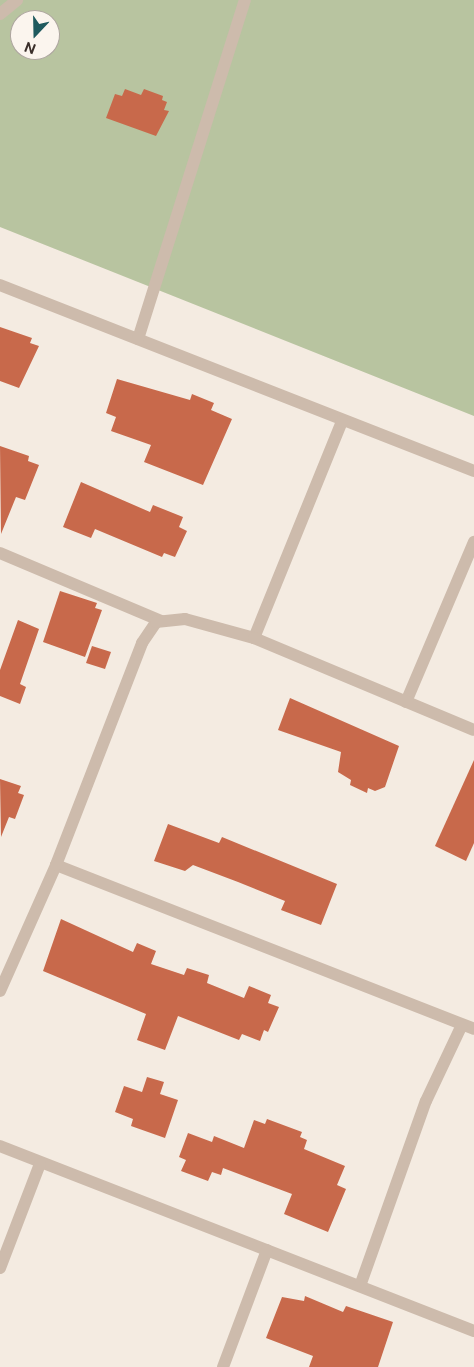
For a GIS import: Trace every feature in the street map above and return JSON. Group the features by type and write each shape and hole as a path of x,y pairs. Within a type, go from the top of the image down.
{"street":[{"path":"0,14 17,0"},
{"path":"138,339 245,0"},
{"path":"0,285 342,421 474,471"},
{"path":"254,638 342,421"},
{"path":"406,702 474,542"},
{"path":"0,553 161,621"},
{"path":"0,991 56,865 142,643 151,626 161,621 185,619 254,638 474,730"},
{"path":"56,865 468,1027 423,1110 360,1286"},
{"path":"0,1146 40,1164 474,1331"},
{"path":"0,1268 40,1164"},
{"path":"223,1367 267,1250"}],"green space":[{"path":"0,0 474,0 474,416 0,227"}],"building":[{"path":"125,89 141,95 144,89 163,96 162,100 167,102 164,110 169,111 156,136 106,118 115,94 122,96"},
{"path":"0,327 32,338 30,343 39,346 19,388 0,381"},
{"path":"117,379 190,400 192,394 214,403 211,410 232,419 203,485 144,462 151,445 111,431 116,417 106,413"},
{"path":"0,446 29,456 28,461 39,465 25,500 16,497 1,534"},
{"path":"81,482 150,512 153,505 183,517 179,527 187,531 175,557 164,553 162,557 95,529 91,538 63,527"},
{"path":"60,591 97,603 95,608 102,610 85,657 43,642"},
{"path":"18,620 39,629 20,684 26,687 20,704 0,696 0,670"},
{"path":"92,646 111,652 105,669 86,663"},
{"path":"290,698 399,746 385,787 375,791 368,788 367,793 350,785 351,780 338,772 341,752 278,730"},
{"path":"474,760 474,843 466,861 435,846"},
{"path":"0,779 21,786 18,793 24,795 15,819 9,817 1,837"},
{"path":"168,824 219,843 222,837 337,884 321,925 281,910 285,901 238,882 193,865 185,871 154,861"},
{"path":"61,919 133,952 137,943 156,951 151,964 184,975 187,968 209,975 207,983 244,998 249,986 271,995 268,1003 279,1007 268,1032 264,1030 260,1041 242,1034 239,1040 178,1016 165,1050 137,1040 146,1014 43,971"},
{"path":"147,1077 164,1082 160,1094 178,1100 165,1138 131,1126 133,1119 115,1112 124,1086 142,1092"},
{"path":"267,1119 302,1132 300,1137 307,1140 304,1149 345,1166 337,1185 346,1189 328,1232 284,1214 292,1194 223,1168 221,1175 212,1172 208,1181 181,1171 186,1160 179,1157 188,1133 212,1142 214,1136 244,1148 254,1120 265,1124"},
{"path":"305,1296 343,1312 346,1306 393,1322 378,1367 309,1367 313,1356 266,1338 282,1297 304,1301"}]}
